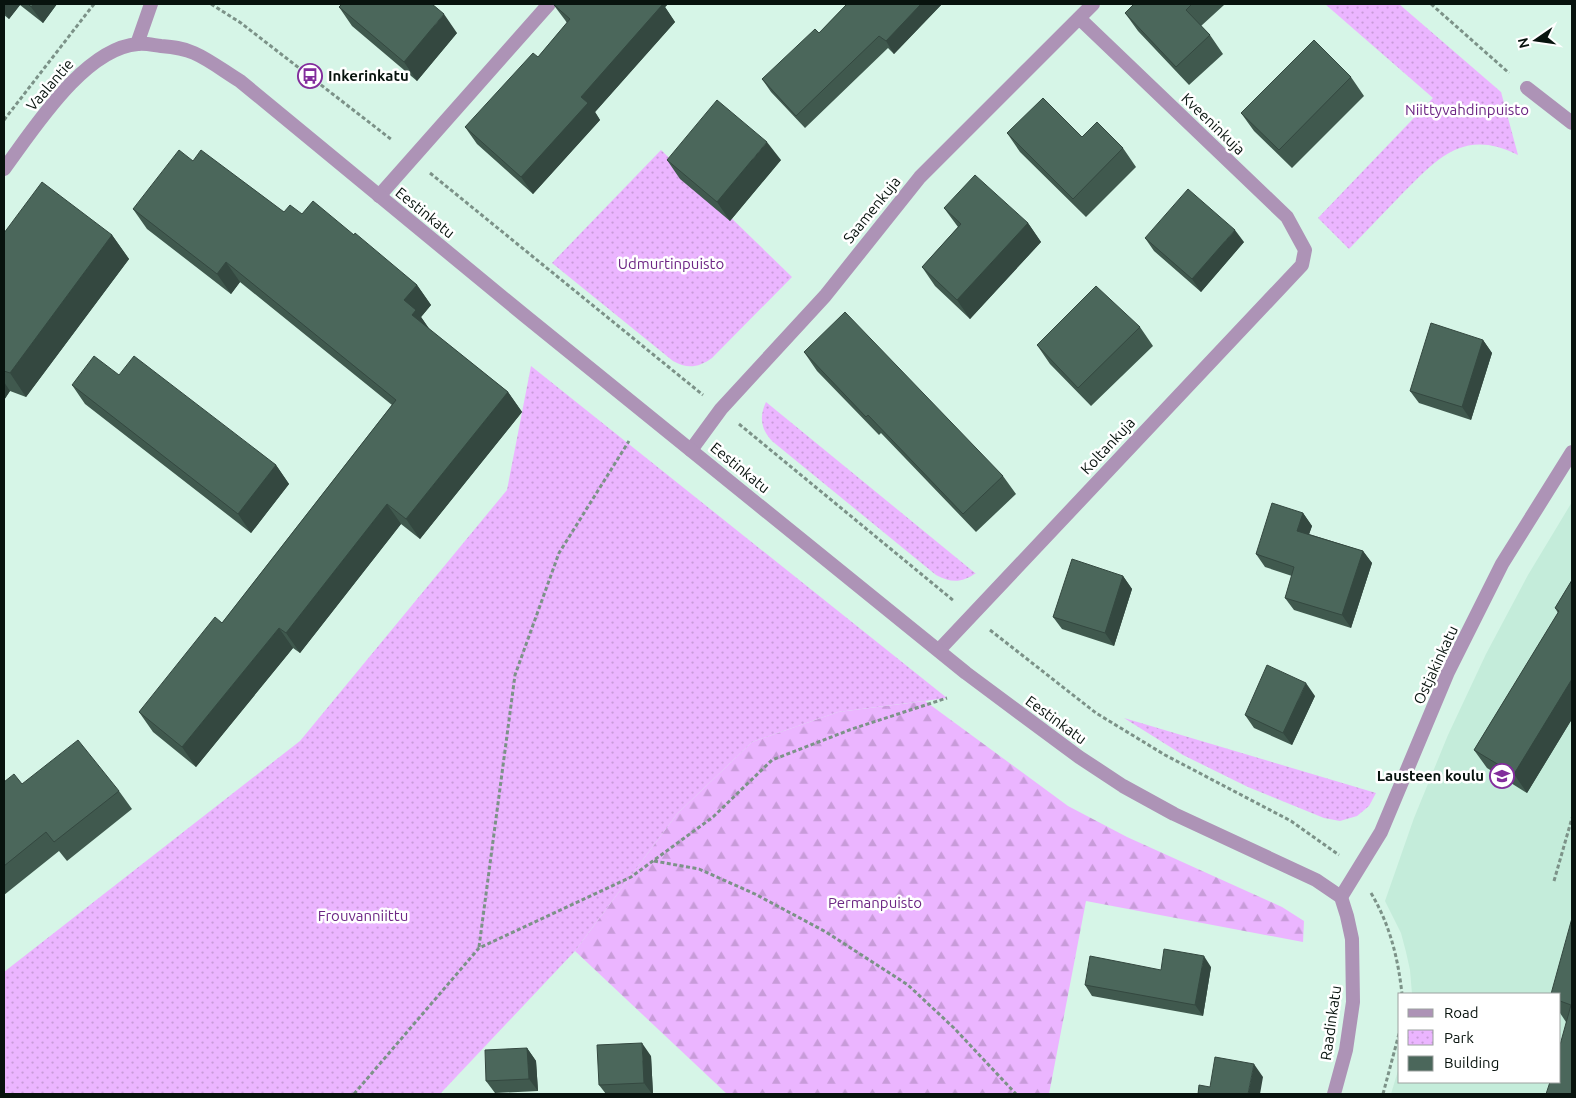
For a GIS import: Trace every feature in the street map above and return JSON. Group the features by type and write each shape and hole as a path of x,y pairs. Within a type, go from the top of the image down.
{"street":[{"path":"137,44 152,4"},
{"path":"379,196 549,4"},
{"name":"Saamenkuja","path":"691,450 721,410 825,296 920,177 1093,4"},
{"name":"Kveeninkuja","path":"1079,18 1287,217 1305,250 1302,265"},
{"name":"Vaalantie","path":"4,169 55,101 90,65 114,50 137,44"},
{"name":"Eestinkatu","path":"137,44 177,47 195,53 240,81 972,678 1036,726 1123,786 1174,814 1316,880 1341,897"},
{"path":"1526,88 1572,123"},
{"name":"Koltankuja","path":"939,650 1302,265"},
{"name":"Ostjakinkatu","path":"1341,897 1382,832 1448,672 1498,572 1572,452"},
{"name":"Raadinkatu","path":"1334,1094 1346,1050 1353,1002 1352,939 1348,916 1341,897"}],"path":[{"path":"4,120 94,4"},
{"path":"211,4 241,23 392,140"},
{"path":"1431,4 1526,88"},
{"path":"430,173 971,614 1096,713 1165,755 1291,821 1358,869 1383,913 1399,964 1402,993"},
{"path":"479,948 515,675 559,553 629,441"},
{"path":"354,1094 479,948 631,877 713,817 772,760 852,729 947,698"},
{"path":"1554,881 1572,818"},
{"path":"653,860 699,869 755,894 826,932 908,985 954,1028 1016,1094"},
{"path":"1383,1094 1398,1038"}],"shaded area":[{"name":"Lausteen koulu","path":"1572,502 1572,1094 1391,1094 1398,1071 1398,1083 1561,1083 1561,993 1412,993 1410,970 1401,933 1385,901 1414,818 1448,735 1486,654 1528,575"}],"green space":[{"name":"Niittyvahdinpuisto","path":"1325,4 1399,4 1501,92 1518,155 1499,147 1481,145 1466,146 1452,152 1426,170 1349,249 1318,218 1433,98"},
{"name":"Udmurtinpuisto","path":"661,150 792,277 712,358 702,364 692,366 673,361 552,263"},
{"name":"Frouvanniittu","path":"531,366 947,698 838,712 752,742 677,814 575,951 440,1094 4,1094 4,972 300,741 507,490"},
{"path":"766,402 976,573 966,579 956,581 936,575 772,441 765,432 762,423 762,413"},
{"name":"Permanpuisto","path":"925,701 1068,806 1127,837 1282,907 1304,921 1303,942 1086,901 1049,1094 727,1094 575,951 677,814 752,742 838,712"},
{"path":"1124,718 1376,793 1369,806 1357,816 1340,821 1324,818 1248,787 1183,755"}],"building":[{"path":"342,4 432,4 444,14 404,62 339,7"},
{"path":"553,4 663,4 581,97 588,103 521,177 465,127 533,53 538,57 570,19"},
{"path":"847,4 921,4 886,41 879,36 796,116 762,79 815,29 819,33"},
{"path":"1134,4 1192,4 1186,10 1210,35 1176,67 1125,13"},
{"path":"1314,40 1351,77 1279,150 1241,113"},
{"path":"1043,98 1082,137 1097,122 1123,148 1073,199 1007,133"},
{"path":"717,100 767,142 717,202 667,160"},
{"path":"179,150 193,161 201,150 284,212 290,205 302,214 313,201 417,285 404,300 416,310 412,315 508,392 406,519 387,504 286,633 279,628 182,747 139,712 215,617 222,623 396,400 226,262 217,274 133,209"},
{"path":"975,175 1028,223 957,300 922,267 961,224 944,208"},
{"path":"42,182 112,235 10,373 4,371 4,233"},
{"path":"1188,189 1235,230 1192,279 1145,238"},
{"path":"1096,286 1140,327 1078,388 1037,345"},
{"path":"845,312 1003,476 963,514 868,415 866,417 804,352"},
{"path":"1431,323 1483,340 1462,407 1410,391"},
{"path":"94,356 119,375 134,356 276,465 238,514 72,385"},
{"path":"1272,503 1303,513 1297,531 1363,551 1342,615 1285,598 1294,567 1256,554"},
{"path":"1072,559 1123,576 1105,633 1053,617"},
{"path":"1572,580 1572,679 1514,774 1474,750 1559,611 1555,608"},
{"path":"1267,665 1306,683 1283,733 1245,715"},
{"path":"78,740 119,791 54,842 46,832 4,866 4,782 14,774 22,784"},
{"path":"1572,918 1572,1094 1546,1094 1550,1083 1561,1083 1561,1041 1571,1005 1561,1001 1561,993 1551,993"},
{"path":"1164,949 1204,956 1195,1005 1085,985 1090,956 1161,970"},
{"path":"642,1043 644,1083 599,1085 597,1045"},
{"path":"527,1048 529,1079 486,1081 485,1050"},
{"path":"1215,1057 1254,1064 1248,1094 1198,1094 1199,1085 1210,1087"}],"place":[{"name":"Inkerinkatu","path":"310,76"},
{"name":"Lausteen koulu","path":"1502,776"}]}
